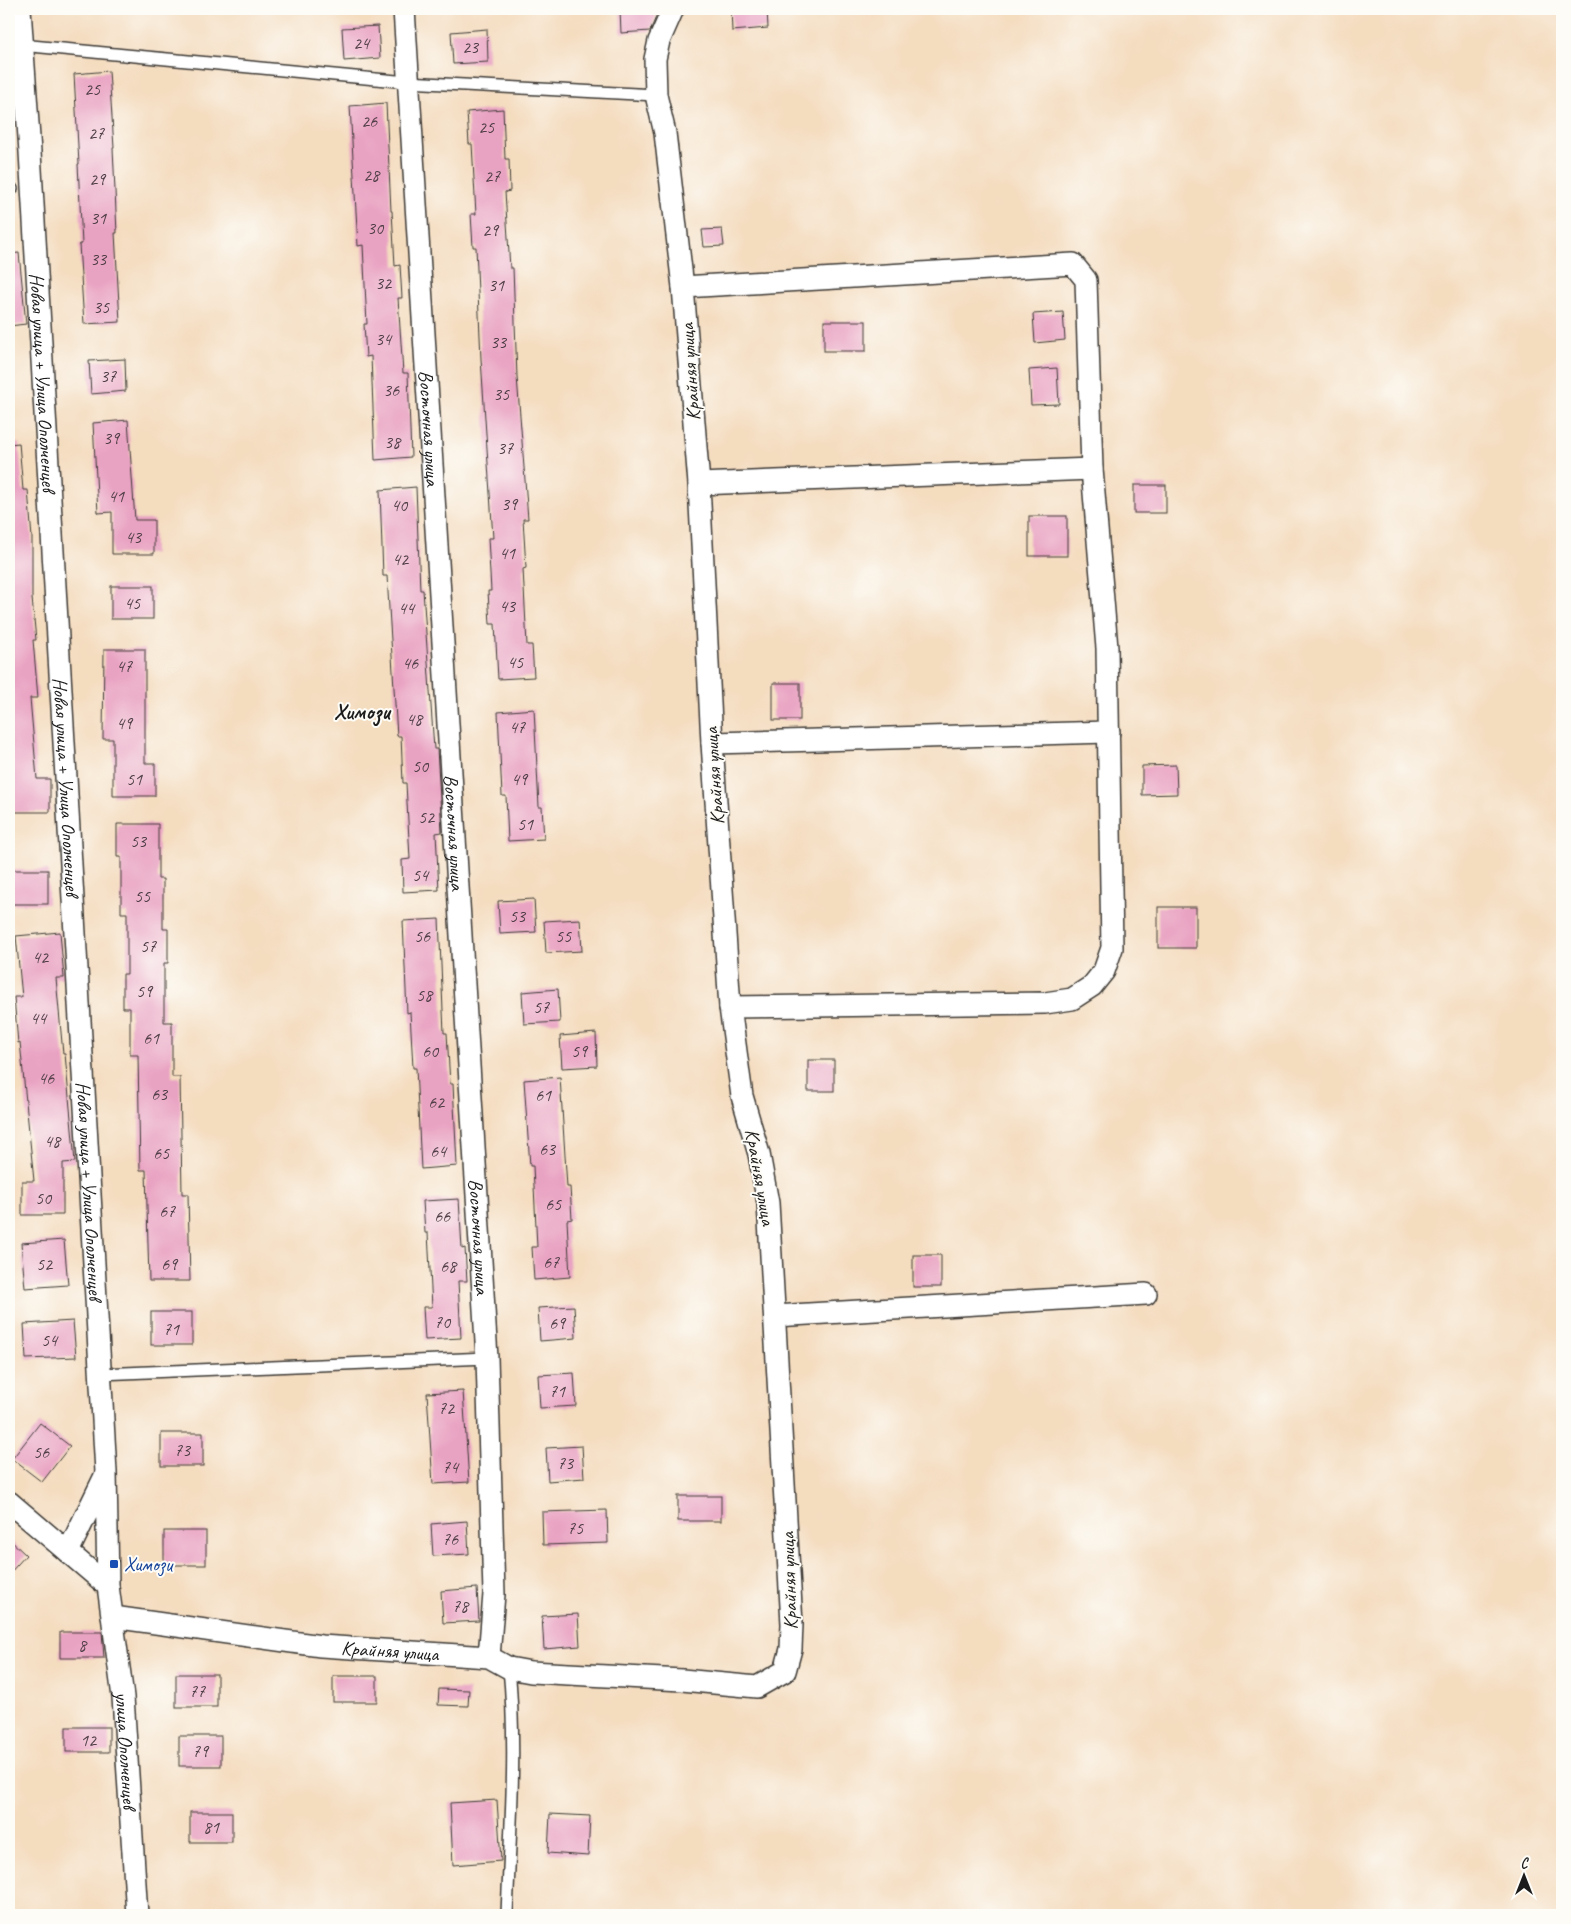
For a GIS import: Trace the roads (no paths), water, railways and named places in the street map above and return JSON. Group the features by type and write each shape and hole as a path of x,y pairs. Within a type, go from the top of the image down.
{"street":[{"name":"Новая улица + Улица Ополченцев","path":"20,9 106,1472 108,1586"},
{"name":"Восточная улица","path":"404,9 487,1358 494,1594 489,1657"},
{"name":"Крайняя улица","path":"113,1617 321,1646 489,1657 509,1668 531,1672 682,1680 757,1687 786,1671 791,1649 792,1624 768,1203 759,1154 742,1096 730,1007 712,743 699,484 683,286 665,132 656,95 655,60 659,41 673,9"},
{"path":"683,286 1074,264 1086,280 1092,469 1107,648 1112,948 1104,971 1092,986 1072,1000 730,1007"},
{"path":"699,484 1092,469"},
{"path":"712,743 1109,732"},
{"path":"775,1316 1146,1294"},
{"path":"68,1552 106,1472"},
{"path":"9,1502 108,1586"},
{"name":"улица Ополченцев","path":"108,1586 123,1697 137,1915"}],"lane":[{"path":"21,45 408,82 656,95"},
{"path":"100,1374 487,1358"},
{"path":"507,1915 512,1765 512,1701 509,1668"}],"place":[{"name":"Химози","path":"114,1564"}],"district":[{"name":"Химози","path":"362,712"}]}
